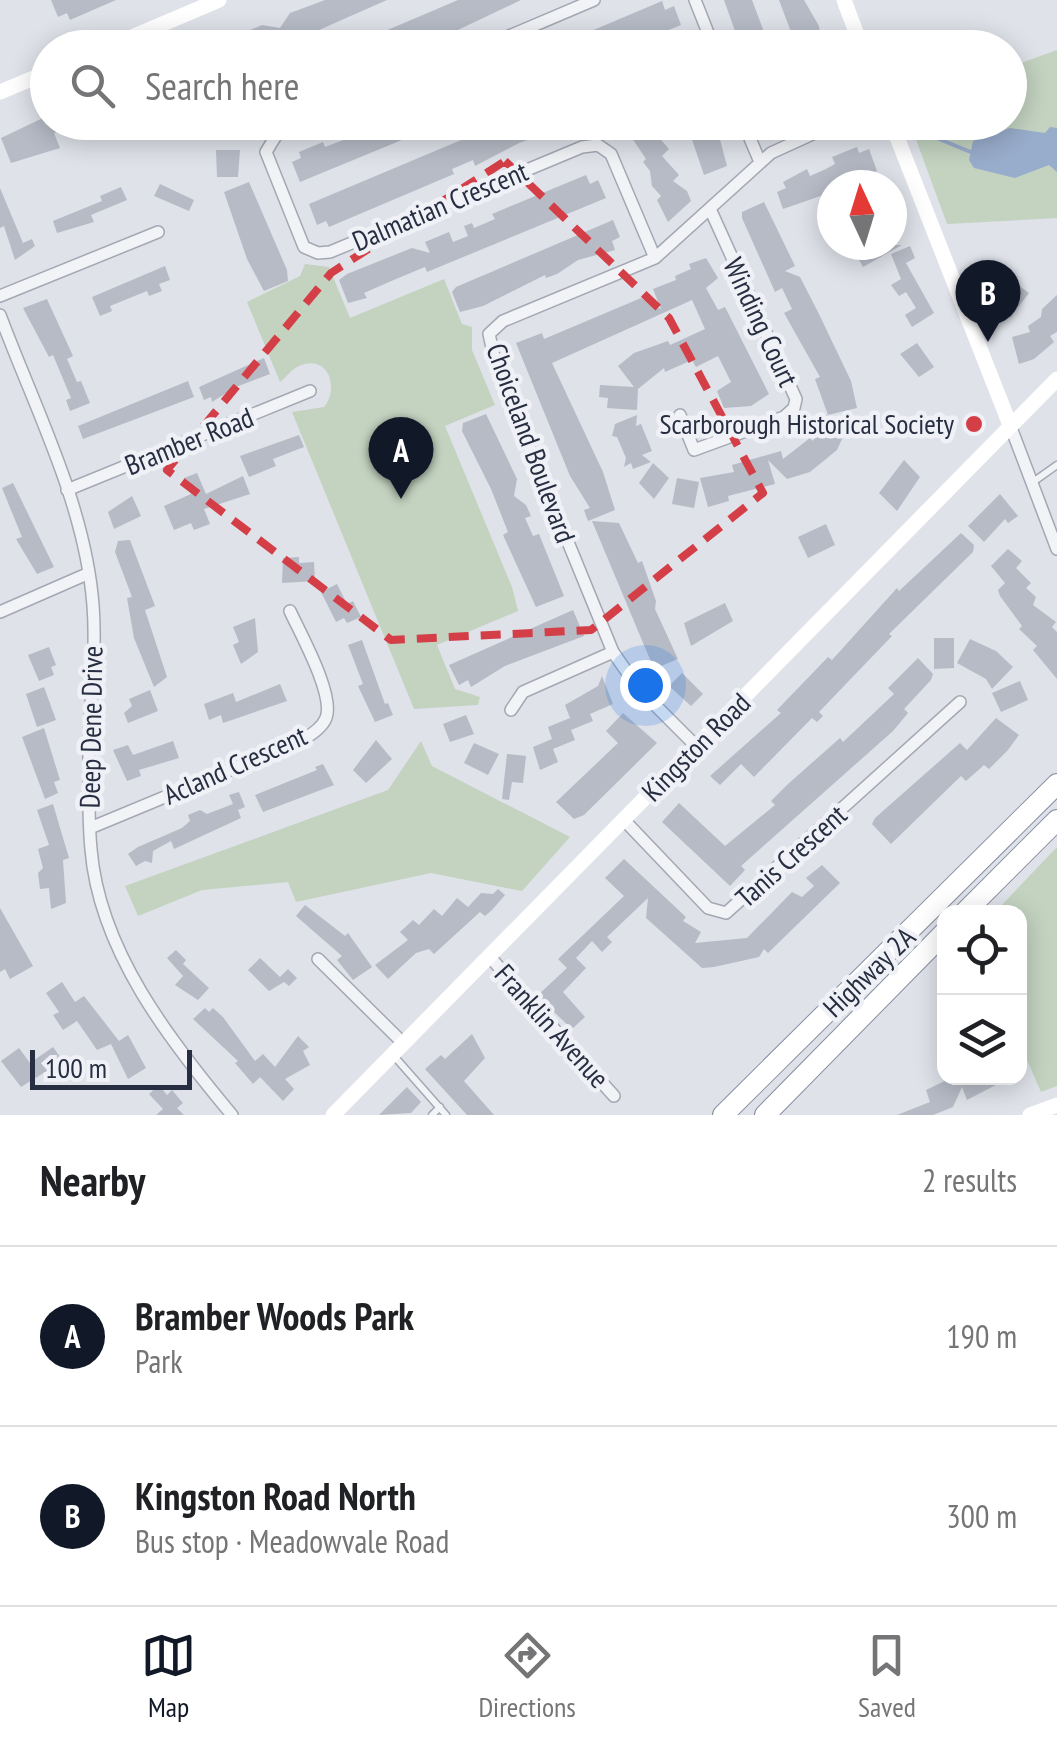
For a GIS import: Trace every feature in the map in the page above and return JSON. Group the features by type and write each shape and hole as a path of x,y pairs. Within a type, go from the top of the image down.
{"highway":[{"name":"Highway 2A","path":"722,1115 1057,784"},
{"path":"972,905 1057,820"},
{"name":"Highway 2A","path":"764,1115 937,940"}],"street":[{"path":"148,30 219,0"},
{"path":"523,30 594,0"},
{"path":"695,0 707,30"},
{"path":"847,1 856,30"},
{"path":"0,92 30,80"},
{"name":"Dalmatian Crescent","path":"273,140 266,152 304,246 311,251 330,252 582,146 598,145 611,154 655,258"},
{"path":"750,140 760,162"},
{"name":"Choiceland Boulevard","path":"696,746 638,688 612,652 488,338 502,321 655,258 760,162 803,140"},
{"path":"898,140 1057,549"},
{"name":"Winding Court","path":"680,414 694,450 784,417 796,399 710,211"},
{"path":"0,296 158,232"},
{"name":"Deep Dene Drive","path":"0,315 67,490 93,606 90,828 96,880 108,920 141,991 179,1050 232,1115"},
{"name":"Kingston Road","path":"333,1115 1057,378"},
{"name":"Bramber Road","path":"67,490 310,391"},
{"path":"0,612 87,574"},
{"name":"Acland Crescent","path":"90,828 302,740 316,730 326,718 326,703 290,611"},
{"path":"510,710 523,692 612,652"},
{"name":"Tanis Crescent","path":"624,820 708,908 726,913 960,702"},
{"name":"Franklin Avenue","path":"490,956 614,1096"},
{"path":"318,959 398,1048"},
{"path":"1030,1115 1057,1104"}],"lane":[{"path":"1032,482 1057,466"},
{"path":"398,1048 446,1115"},
{"path":"432,1115 440,1108"}],"highlighted area":[{"path":"505,161 669,318 763,493 591,630 391,640 167,470 331,273"}],"green space":[{"path":"1057,50 1057,218 947,224 916,140 1027,140 1027,61"},
{"path":"305,264 329,267 350,318 444,279 462,324 472,327 472,350 495,405 445,426 512,587 518,611 437,645 455,689 480,697 478,705 414,709 292,412 324,407 331,391 328,374 324,368 309,363 296,367 280,382 247,302 300,276"},
{"path":"421,741 432,766 570,837 522,891 431,873 296,902 288,882 202,890 138,916 125,886 388,790"},
{"path":"1057,847 1057,1086 1041,1092 1027,1060 1027,905 1002,905"}],"water":[{"path":"1050,127 1057,128 1057,172 1049,165 1015,178 974,168 969,160 973,141 1027,140 1027,130 1045,133"}],"building":[{"path":"51,0 116,0 70,20 67,13 58,17"},
{"path":"325,0 387,0 319,30 250,30 262,25 280,28 290,13"},
{"path":"458,0 521,0 458,30 388,30"},
{"path":"724,0 752,0 763,30 735,30"},
{"path":"779,0 804,0 820,30 790,30"},
{"path":"662,1 665,10 674,6 681,25 668,30 594,30"},
{"path":"30,124 30,140 57,140 60,148 11,163 1,138"},
{"path":"343,140 402,140 300,182 292,162 301,158 299,152 323,142 325,147"},
{"path":"461,140 528,140 475,166 473,160 452,169 454,174 329,227 326,221 317,225 309,204"},
{"path":"633,140 661,140 669,149 662,156 679,175 673,181 687,191 691,201 668,222 657,200 661,196 652,186 650,171 643,162 646,159"},
{"path":"692,140 720,140 727,166 704,175"},
{"path":"857,147 859,153 869,149 877,170 824,170 835,164 832,157"},
{"path":"216,150 240,150 238,177 217,177"},
{"path":"807,169 810,176 817,173 817,197 783,209 777,192 786,188 783,182"},
{"path":"586,175 590,184 598,180 606,198 427,272 425,267 364,293 367,298 348,303 339,280 347,274 412,248 430,253 425,242 449,232 453,242 468,236 464,226 472,223 474,228 495,219 492,214"},
{"path":"249,182 287,270 288,281 264,291 247,259 224,192"},
{"path":"160,184 194,200 189,211 154,196"},
{"path":"121,187 127,200 91,215 94,222 57,233 53,221 102,201 100,196"},
{"path":"0,188 23,243 32,239 35,246 15,260 4,226 0,228"},
{"path":"764,202 795,266 785,271 800,277 851,381 857,408 828,415 815,379 820,377 784,313 792,309 782,288 775,292 742,218 742,212"},
{"path":"613,220 620,237 612,241 615,250 578,260 557,274 546,278 545,275 483,306 460,312 452,292 456,287"},
{"path":"910,246 915,258 906,263 934,313 912,327 905,315 916,308 906,292 899,296 891,285 901,279 893,260 907,260"},
{"path":"706,258 718,278 706,288 718,310 725,307 769,394 751,406 724,408 717,391 731,382 718,356 696,367 692,360 665,372 664,368 638,389 637,410 607,408 608,398 599,397 600,385 634,387 618,366 634,353 668,341 670,345 705,329 692,300 552,363 603,472 615,510 588,521 584,510 590,508 570,476 516,343 542,333 544,339 641,298 661,309 653,289 676,280 675,276 691,269 689,264"},
{"path":"165,266 170,280 159,284 162,291 149,296 147,291 110,306 112,311 100,316 92,297"},
{"path":"1000,267 1018,277 1014,282 1029,293 1010,318 1002,311 1005,299 993,289 992,277"},
{"path":"1057,295 1057,332 1050,336 1054,342 1034,359 1019,364 1012,337 1030,332 1028,326 1041,317 1042,309"},
{"path":"47,299 73,356 67,359 90,403 70,411 66,400 71,398 53,355 49,357 23,308"},
{"path":"917,343 934,367 919,377 900,354"},
{"path":"264,358 270,374 236,387 212,402 211,397 204,400 199,387"},
{"path":"188,381 194,397 83,439 78,426"},
{"path":"486,414 517,479 514,496 526,505 531,516 525,518 533,536 539,534 564,596 536,607 503,535 508,532 491,489 462,431 463,423"},
{"path":"637,415 636,426 641,424 652,451 642,455 651,462 633,469 631,463 624,467 626,458 617,437 612,436 615,424"},
{"path":"826,415 847,428 837,450 810,472 787,479 768,460 775,484 728,496 729,501 708,507 700,478 734,472 732,465 781,451 783,459 810,438 813,441"},
{"path":"299,435 304,447 273,459 276,466 249,477 240,456"},
{"path":"904,460 920,477 897,511 879,493"},
{"path":"653,463 669,478 654,499 639,483"},
{"path":"197,473 206,494 243,476 250,494 204,509 210,524 194,530 191,523 174,530 164,506 191,494 184,478"},
{"path":"677,478 699,482 694,508 672,504"},
{"path":"13,483 54,567 37,574 16,539 22,537 2,488"},
{"path":"1000,494 1018,516 1008,523 1005,519 984,542 968,526"},
{"path":"132,496 141,516 114,529 108,512"},
{"path":"592,521 619,523 638,563 642,561 656,601 655,609 678,659 654,669"},
{"path":"826,524 835,545 808,558 798,537"},
{"path":"961,533 974,545 973,552 889,634 892,636 819,712 823,716 817,722 812,718 754,777 741,764 720,785 710,776 781,713 777,710 828,657 832,660 897,588 899,591"},
{"path":"130,540 155,606 145,610 167,677 154,687 134,638 127,598 132,597 115,552 118,541"},
{"path":"1008,549 1022,561 1016,568 1031,583 1026,588 1036,597 1033,605 1056,622 1052,627 1057,632 1057,679 1033,650 1037,646 1019,629 1022,626 1000,596 998,590 1005,583 991,566"},
{"path":"299,557 299,563 314,562 315,581 282,583 283,558"},
{"path":"337,584 347,604 353,601 361,617 347,623 344,618 336,622 321,592"},
{"path":"725,603 733,621 691,646 684,623"},
{"path":"573,610 584,636 505,666 471,687 468,680 459,685 449,665"},
{"path":"255,618 258,652 241,664 233,645 239,642 233,627"},
{"path":"934,638 954,638 954,668 934,669"},
{"path":"970,639 996,651 1013,667 992,689 986,679 957,663"},
{"path":"362,640 385,704 388,703 393,715 375,722 358,686 363,684 348,645"},
{"path":"49,647 56,665 51,667 54,675 39,681 28,655"},
{"path":"918,658 933,674 904,709 908,713 893,731 741,866 745,870 730,886 662,822 679,803 725,846 775,805 771,801 788,784 840,738 843,742 894,694 888,688"},
{"path":"682,673 703,694 691,706 669,686"},
{"path":"602,676 613,704 590,714 593,721 571,730 575,740 553,749 558,762 540,770 533,747 552,739 548,727 570,718 565,705 598,686"},
{"path":"1020,681 1028,700 1001,712 992,693"},
{"path":"280,684 287,701 223,723 221,715 209,720 204,704 233,693 236,702"},
{"path":"44,687 56,720 37,727 26,694"},
{"path":"150,690 158,711 128,723 124,713 132,706 129,699"},
{"path":"623,713 657,743 584,815 574,819 556,802 618,743 606,731"},
{"path":"466,715 474,734 450,742 443,724"},
{"path":"996,718 1019,735 1008,750 989,769 984,765 966,781 961,776 891,844 872,824 875,818 960,743 967,750"},
{"path":"44,728 60,780 54,782 58,793 45,799 22,737"},
{"path":"376,740 392,759 366,783 353,770"},
{"path":"173,741 179,758 139,770 141,776 127,781 113,750 128,745 133,755"},
{"path":"474,743 499,754 488,775 464,763"},
{"path":"507,754 526,756 523,783 512,782 509,800 502,799"},
{"path":"323,764 334,785 263,812 255,795"},
{"path":"239,792 245,807 238,810 241,818 174,849 171,841 153,851 152,863 145,861 136,866 128,854 182,828 190,821 188,815 200,810 207,814 233,804 229,795"},
{"path":"53,804 69,858 63,860 66,903 51,909 49,888 40,889 38,873 43,868 38,849 49,845 37,810"},
{"path":"624,859 686,917 683,921 701,932 695,943 747,938 792,892 802,897 814,886 806,878 822,865 840,883 768,953 764,949 759,957 702,968 646,918 648,898 607,937 612,942 602,952 592,941 576,958 586,968 563,992 585,1017 572,1029 537,996 567,968 558,959 624,896 605,878"},
{"path":"498,889 505,895 492,910 485,916 480,912 434,954 429,949 416,953 388,979 375,965 408,940 400,932 413,920 419,925 434,909 442,916 457,898 468,907 481,893 493,894"},
{"path":"305,905 345,936 348,933 372,967 353,980 337,960 342,956 296,916"},
{"path":"0,908 33,966 10,979 5,969 0,972"},
{"path":"176,950 186,960 183,964 209,988 198,1000 175,985 183,976 167,958"},
{"path":"260,958 280,977 288,969 297,978 289,986 284,982 269,991 248,970"},
{"path":"62,982 75,1002 84,996 119,1041 128,1035 146,1068 128,1079 111,1044 97,1050 77,1021 63,1030 53,1015 59,1012 46,993"},
{"path":"205,1008 209,1012 213,1008 223,1017 255,1061 263,1054 275,1067 298,1036 309,1047 303,1051 310,1065 285,1079 294,1089 283,1101 260,1077 253,1084 235,1063 238,1061 193,1019"},
{"path":"472,1034 485,1058 464,1081 494,1115 467,1115 425,1069 441,1055 445,1059"},
{"path":"53,1047 63,1061 21,1087 1,1061 19,1048 30,1063"},
{"path":"159,1085 167,1095 172,1090 183,1103 177,1108 184,1115 156,1115 163,1109 149,1094"},
{"path":"937,1085 996,1085 967,1100 962,1087 953,1107 933,1115 897,1115 930,1102 926,1090"},
{"path":"407,1087 421,1102 411,1113 379,1115"}],"waterway":[{"path":"942,140 973,153"}],"place":[{"name":"Kingston Road North","path":"988,342"},
{"name":"Scarborough Historical Society","path":"974,424"},
{"name":"Bramber Woods Park","path":"401,499"}]}
